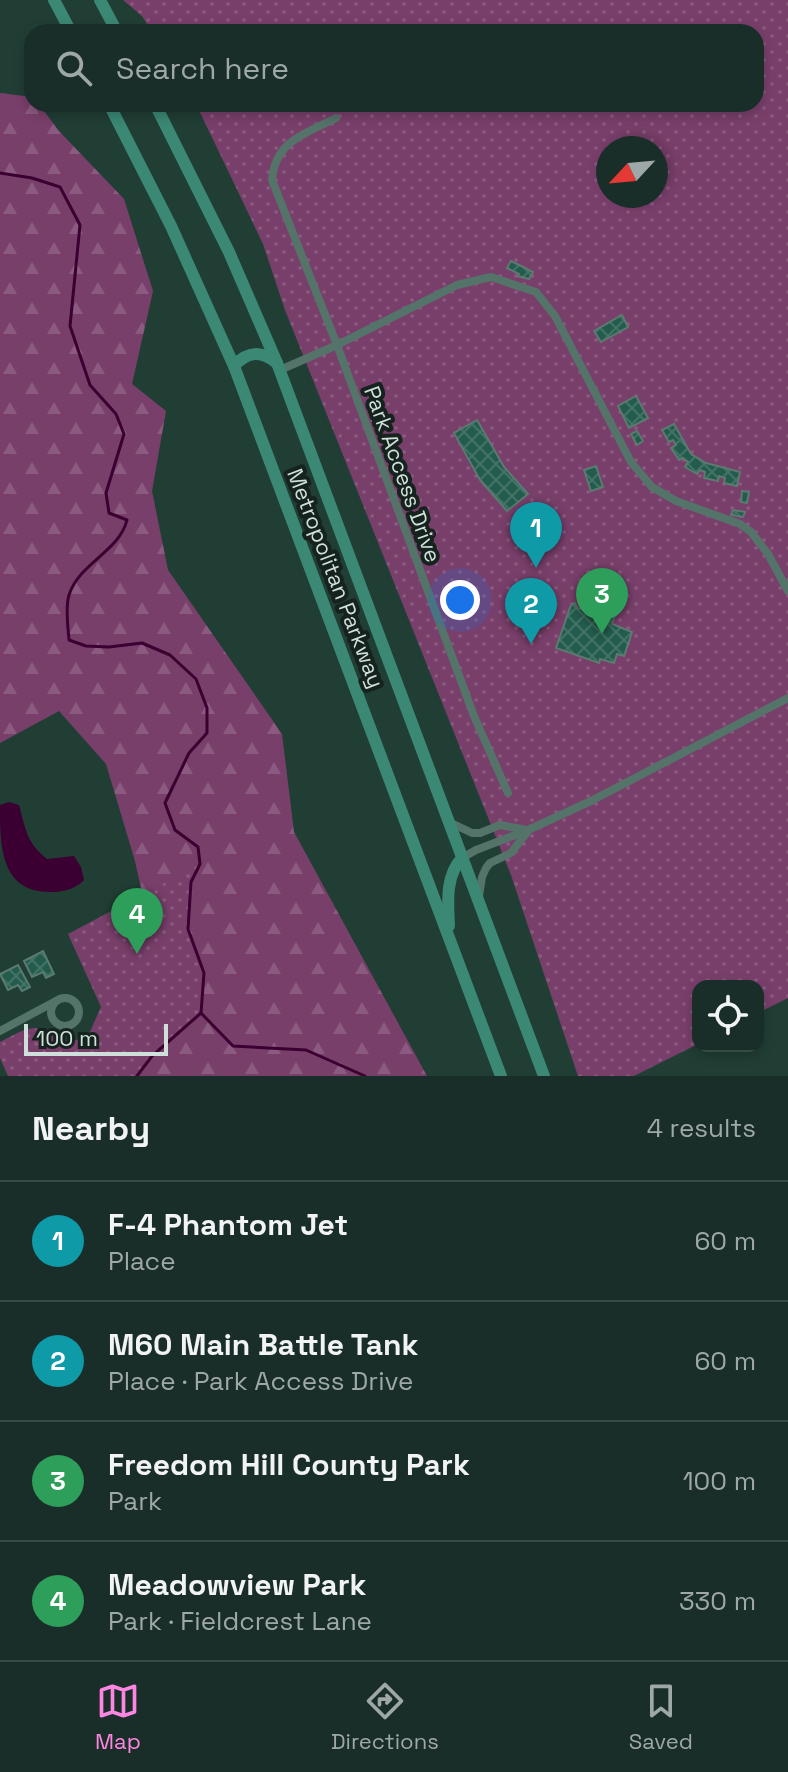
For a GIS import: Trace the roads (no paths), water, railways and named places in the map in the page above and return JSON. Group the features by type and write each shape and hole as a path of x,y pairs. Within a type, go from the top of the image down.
{"main road":[{"path":"54,0 67,24"},
{"path":"100,0 113,24"},
{"name":"Metropolitan Parkway","path":"113,112 171,226 234,366 501,1076"},
{"name":"Metropolitan Parkway","path":"159,112 229,252 278,366 544,1076"},
{"path":"234,366 255,353 268,356 278,366"},
{"path":"449,937 449,889 454,869 462,858"}],"street":[{"name":"Park Access Drive","path":"336,118 282,148 273,163 272,180 337,345 468,702 508,793"},
{"path":"278,366 337,345 423,301 479,278 497,278 536,292 555,316 631,462 652,487 676,501 740,524 751,532 768,554 788,591"},
{"path":"462,858 591,801 788,698"},
{"path":"449,822 472,833 500,825 528,830"},
{"path":"479,901 479,888 486,868 511,853 528,830"},
{"path":"0,1031 56,1001 65,998 77,1004 79,1013 76,1022 68,1026 58,1025 52,1009 56,1001"},
{"path":"35,1012 53,1018"}],"waterway":[{"path":"0,173 32,178 60,187 80,225 70,326 90,385 116,414 124,434 106,493 109,513 127,520 116,541 74,584 67,606 69,640 86,646 109,647 142,643 170,655 196,679 207,708 207,733 189,753 165,803 175,830 198,847 200,864 191,882 188,929 204,973 201,1013 152,1056 137,1076"},
{"path":"201,1013 233,1046 306,1050 365,1076"}],"place":[{"name":"F-4 Phantom Jet","path":"536,568"},
{"name":"Freedom Hill County Park","path":"602,634"},
{"name":"M60 Main Battle Tank","path":"531,644"},
{"name":"Meadowview Park","path":"137,954"}]}
